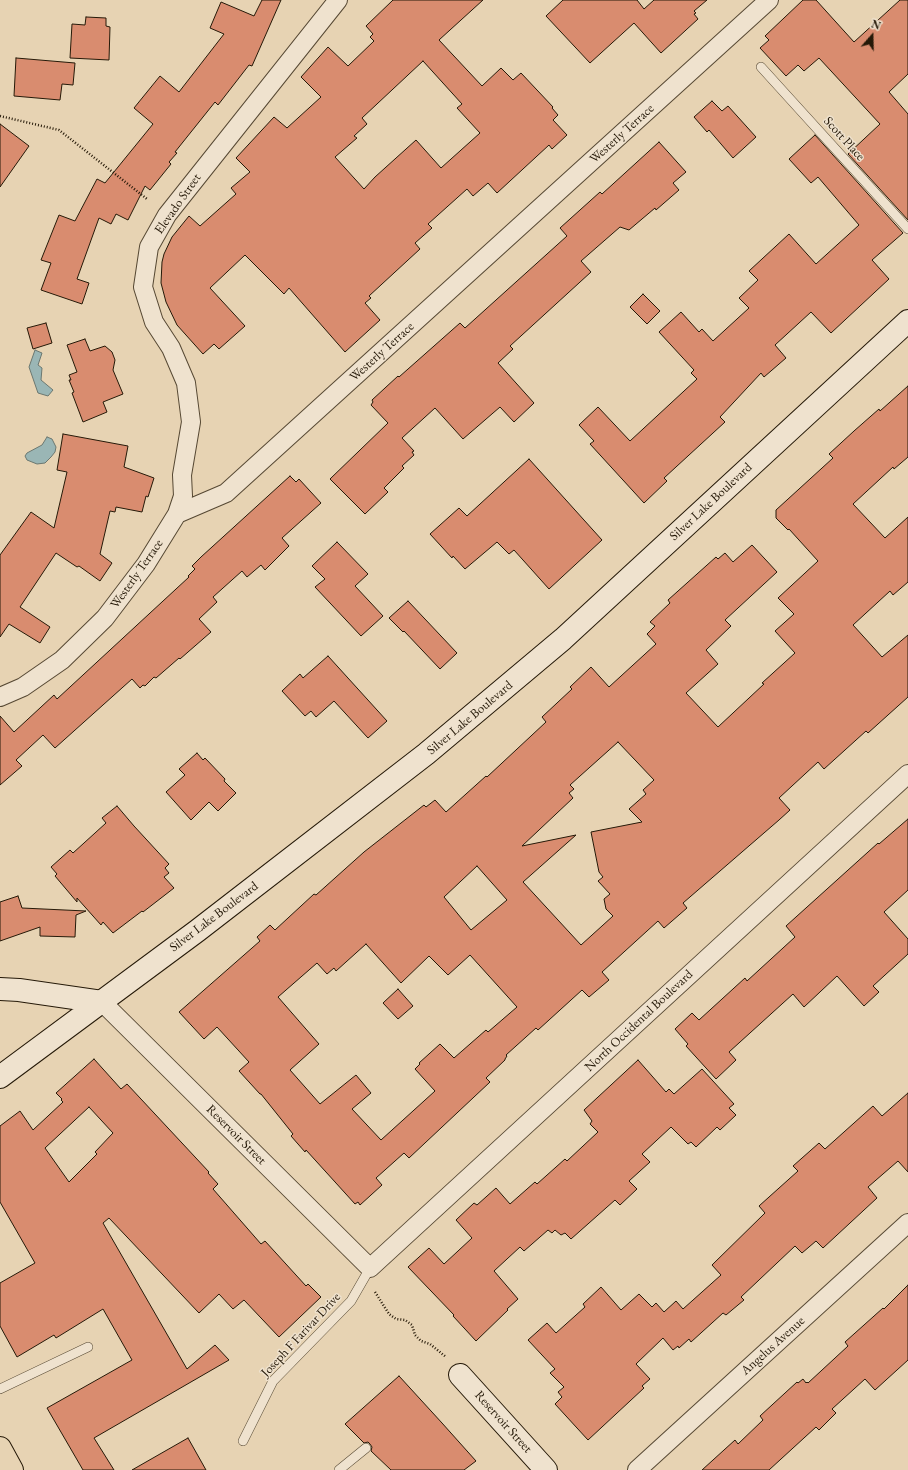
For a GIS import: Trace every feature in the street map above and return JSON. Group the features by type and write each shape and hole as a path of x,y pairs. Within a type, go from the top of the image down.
{"main road":[{"name":"Silver Lake Boulevard","path":"0,1077 278,869 426,754 557,644 908,321"},
{"path":"0,989 19,990 102,1002"},
{"name":"Reservoir Street","path":"460,1375 546,1470"},
{"path":"0,1448 12,1470"}],"street":[{"name":"Elevado Street","path":"177,514 183,496 182,475 190,414 186,383 171,348 154,322 143,287 149,247 167,215 338,0"},
{"name":"Westerly Terrace","path":"0,697 23,686 62,660 105,618 146,564 177,514 226,493 769,0"},
{"name":"North Occidental Boulevard","path":"370,1268 908,774"},
{"name":"Reservoir Street","path":"102,1002 370,1268"},
{"name":"Angelus Avenue","path":"637,1470 908,1223"}],"lane":[{"name":"Scott Place","path":"761,67 908,229"},
{"name":"Joseph F Farivar Drive","path":"243,1442 273,1381 351,1301 370,1268"},
{"path":"0,1389 88,1347"},
{"path":"339,1470 366,1448"}],"path":[{"path":"0,116 59,130 147,199"},
{"path":"370,1268 376,1294 389,1314 396,1319 405,1320 412,1325 415,1334 421,1341 430,1344 456,1365 460,1375"}],"water":[{"path":"35,350 42,353 38,365 42,368 41,380 53,390 48,396 38,393 29,367"},
{"path":"47,437 52,439 56,447 55,452 51,457 45,463 37,464 27,460 25,456 27,453 42,445"}],"building":[{"path":"262,0 281,0 252,66 249,65 218,105 215,102 175,152 177,153 169,162 171,164 150,190 145,186 128,220 116,214 111,224 99,218 77,279 89,283 82,304 41,290 51,263 41,260 59,215 75,221 97,179 105,183 153,124 134,108 160,76 179,92 224,34 210,28 221,2 254,16"},
{"path":"393,0 483,0 439,40 482,86 501,68 513,80 521,73 553,107 552,108 558,115 553,120 567,135 552,149 549,145 497,193 488,183 473,196 467,189 428,224 432,228 415,243 420,249 369,296 371,298 365,303 380,320 345,352 289,288 284,294 245,255 210,288 245,326 219,349 214,344 203,354 177,325 166,302 161,283 162,262 172,237 189,216 200,226 236,194 231,188 250,172 236,158 274,117 287,128 321,97 301,77 328,47 348,66 374,41 370,37 373,34 366,26","holes":["423,61 462,104 457,108 480,133 441,168 416,140 364,189 335,157 357,138 354,136 367,124 362,118"]},
{"path":"563,0 637,0 644,9 654,0 707,0 694,11 696,13 694,14 698,19 661,53 634,23 590,63 546,16"},
{"path":"803,0 816,0 854,42 900,0 908,0 908,74 889,92 908,114 908,220 848,154 880,124 819,58 804,71 798,65 786,76 760,48 769,40 765,36"},
{"path":"86,17 106,18 106,26 110,27 109,60 70,58 72,24 85,25"},
{"path":"16,58 75,63 73,85 62,84 60,100 14,96"},
{"path":"712,101 722,111 728,106 756,137 733,158 709,130 707,132 694,117"},
{"path":"0,124 29,146 0,187"},
{"path":"815,135 903,233 872,260 889,279 831,333 811,312 775,345 786,358 764,377 761,373 720,417 725,422 664,478 667,481 644,503 590,444 594,441 579,425 598,407 630,441 697,379 691,373 694,370 659,332 681,312 699,332 702,329 713,341 749,308 739,298 758,280 749,271 789,234 816,264 859,225 818,177 811,183 789,159"},
{"path":"659,142 686,172 673,183 679,190 656,210 655,208 629,230 620,227 581,261 591,272 510,346 513,349 498,363 534,403 514,422 500,407 463,439 435,408 402,438 414,451 412,452 414,455 402,466 404,468 384,488 388,492 365,514 330,479 388,423 371,405 373,402 372,400 460,323 465,328 567,236 560,228 600,192 602,194"},
{"path":"643,294 660,311 647,324 630,307"},
{"path":"46,323 52,343 33,349 27,328"},
{"path":"85,339 90,351 105,346 112,352 115,360 113,370 123,394 103,402 107,412 83,422 72,393 74,392 69,380 71,380 69,375 77,372 67,345"},
{"path":"908,386 908,457 894,469 893,467 853,504 885,538 908,517 908,582 893,595 890,591 853,625 882,657 908,635 908,697 868,733 866,731 824,769 818,762 779,798 790,810 683,903 687,908 664,928 658,921 602,972 609,980 589,997 582,990 538,1030 536,1028 506,1055 505,1060 486,1078 490,1082 409,1158 404,1153 376,1178 382,1185 360,1205 358,1202 355,1204 306,1150 305,1152 291,1136 293,1134 261,1094 239,1071 249,1062 217,1027 204,1039 179,1012 260,941 257,937 270,925 275,930 314,894 316,895 364,852 424,805 426,807 435,800 446,812 486,776 487,777 546,722 542,717 572,689 570,687 591,667 609,687 656,644 647,634 655,626 650,622 670,603 668,600 716,557 718,559 725,553 733,562 752,545 777,572 725,620 731,626 706,650 718,664 686,693 718,727 764,684 762,683 795,653 775,631 794,614 778,598 818,561 789,529 788,530 776,518 776,510 833,458 829,454 879,409 880,411","holes":["618,742 654,780 643,790 646,794 629,809 642,822 591,832 599,872 603,877 598,881 610,894 604,899 606,909 613,916 581,945 523,882 576,835 522,846 573,798 569,793 574,789 570,785","477,866 507,900 471,930 444,897","366,944 401,983 429,956 448,975 470,955 517,1007 488,1032 486,1030 454,1058 440,1044 419,1063 420,1064 415,1069 435,1091 381,1140 352,1109 371,1093 356,1075 320,1104 290,1070 319,1044 278,997 317,963 327,974 334,968 336,971"]},
{"path":"63,434 128,446 124,467 154,478 148,497 146,496 142,512 116,507 115,512 110,511 100,554 112,563 100,581 79,566 77,567 56,553 20,607 50,627 40,643 9,624 0,637 0,555 31,512 54,528 67,472 57,470"},
{"path":"529,459 602,540 549,589 514,550 509,554 497,542 465,569 453,556 452,558 430,534 459,508 467,516"},
{"path":"290,476 296,482 299,479 321,503 282,538 289,546 265,570 261,565 247,577 242,571 213,597 217,602 199,619 211,632 156,678 154,677 145,686 143,685 140,688 132,679 55,748 43,735 16,760 22,766 0,785 0,716 14,732 54,695 57,699 189,577 188,576 195,569 192,566 201,557"},
{"path":"337,542 368,574 355,586 383,616 361,636 315,587 325,579 312,566"},
{"path":"408,601 457,653 440,669 404,631 403,632 389,618"},
{"path":"328,656 387,721 368,738 334,701 316,717 311,711 305,716 282,691 300,674 303,678"},
{"path":"197,753 203,760 205,758 236,793 218,811 209,802 191,820 166,792 185,775 179,769"},
{"path":"117,806 169,864 165,868 169,873 164,877 174,888 113,933 103,922 101,925 77,898 77,902 55,876 57,874 51,867 70,850 73,853 106,823 102,818"},
{"path":"908,819 908,890 884,912 908,939 908,954 873,986 879,992 864,1006 837,976 804,1007 793,994 729,1052 736,1060 716,1079 686,1046 688,1044 675,1029 692,1013 699,1020 745,978 747,981 795,937 786,926 878,843 879,844"},
{"path":"18,896 22,908 86,911 76,915 75,937 40,936 40,927 0,941 0,902"},
{"path":"398,989 413,1006 398,1019 383,1003"},
{"path":"94,1059 121,1089 127,1084 209,1172 208,1173 218,1184 213,1189 261,1244 265,1241 306,1286 308,1284 321,1297 279,1337 244,1300 233,1309 219,1294 199,1313 109,1218 103,1223 187,1369 215,1345 229,1360 94,1438 114,1470 83,1470 47,1408 132,1360 103,1309 56,1338 54,1335 17,1357 0,1326 0,1283 35,1263 0,1202 0,1126 20,1111 33,1130 63,1102 56,1093","holes":["89,1107 113,1133 95,1152 97,1154 69,1182 45,1148"]},
{"path":"638,1060 666,1092 669,1089 674,1094 702,1069 734,1104 729,1108 736,1115 720,1130 717,1127 696,1147 691,1142 688,1144 671,1127 642,1154 650,1162 629,1181 637,1189 620,1205 615,1200 571,1239 565,1233 561,1235 555,1230 552,1233 548,1230 524,1251 520,1247 494,1271 518,1299 476,1341 453,1316 454,1315 408,1267 429,1248 444,1264 472,1238 456,1220 474,1203 477,1205 496,1188 510,1204 535,1182 537,1184 565,1159 567,1161 598,1132 590,1124 592,1121 584,1110"},
{"path":"908,1093 908,1172 898,1161 868,1187 877,1198 823,1248 816,1241 802,1253 795,1246 741,1297 744,1300 726,1315 723,1313 691,1342 689,1339 679,1348 678,1346 673,1350 663,1338 636,1364 650,1379 642,1386 644,1388 588,1440 555,1404 562,1397 558,1392 564,1387 550,1373 555,1369 528,1340 547,1323 556,1333 585,1307 583,1304 601,1287 621,1310 639,1294 652,1307 656,1303 664,1312 676,1301 683,1309 721,1275 712,1265 765,1213 759,1206 798,1171 793,1166 819,1143 825,1149 873,1106 882,1116"},
{"path":"908,1285 908,1360 875,1390 865,1379 832,1409 836,1413 819,1430 816,1427 769,1470 702,1470 735,1440 738,1444 763,1420 760,1416 797,1382 798,1383 803,1379 806,1383 808,1383 848,1346 845,1342 883,1308 884,1309"},
{"path":"399,1376 476,1461 464,1470 391,1470 371,1451 372,1447 368,1442 364,1443 345,1424"},
{"path":"188,1438 206,1470 132,1470"}]}
